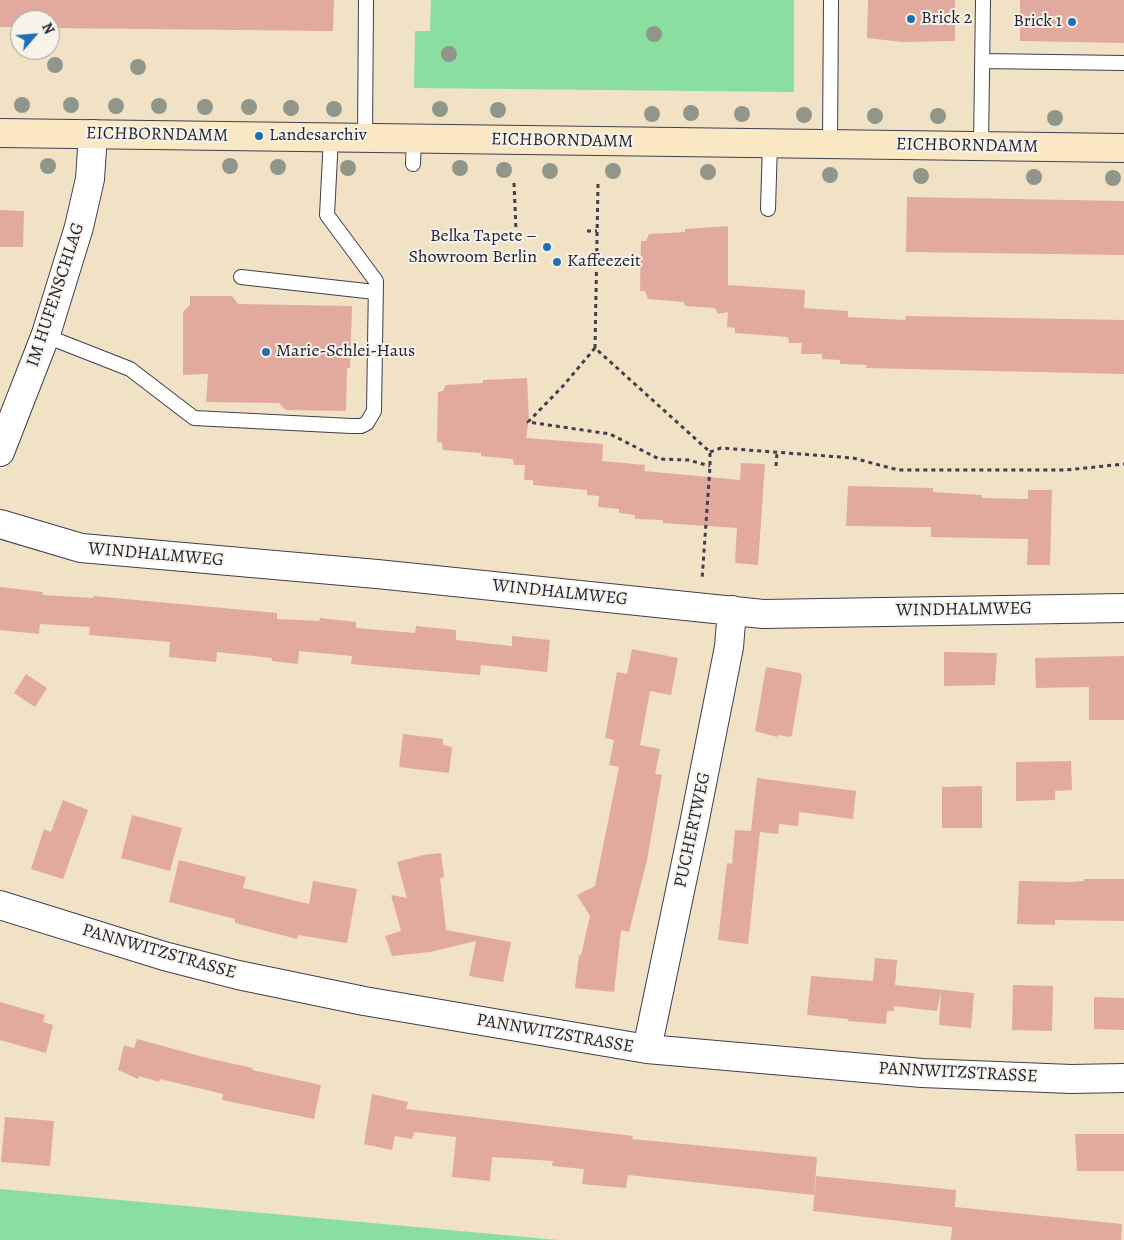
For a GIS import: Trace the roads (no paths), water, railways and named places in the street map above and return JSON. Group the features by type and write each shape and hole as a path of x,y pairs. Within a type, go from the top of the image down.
{"main road":[{"name":"EICHBORNDAMM","path":"0,133 365,138 413,151 770,143 1124,148"}],"street":[{"name":"IM HUFENSCHLAG","path":"0,452 46,334 79,227 90,179 93,134"},
{"name":"WINDHALMWEG","path":"0,524 80,548 377,574 763,614 1124,608"},
{"name":"PUCHERTWEG","path":"647,1049 729,646 732,610"},
{"name":"PANNWITZSTRASSE","path":"0,905 164,956 238,975 364,1001 647,1049 922,1074 1071,1079 1124,1078"}],"lane":[{"path":"365,138 366,0"},
{"path":"830,144 831,0"},
{"path":"981,146 983,0"},
{"path":"983,61 1124,63"},
{"path":"46,334 56,340 130,369 194,418 361,426 366,423 372,418 374,411 376,281 327,216 331,137"},
{"path":"768,209 770,143"},
{"path":"241,277 375,292"}],"place":[{"name":"Brick 2","path":"911,19"},
{"name":"Brick 1","path":"1072,22"},
{"name":"Landesarchiv","path":"259,136"},
{"name":"Belka Tapete – Showroom Berlin","path":"547,247"},
{"name":"Kaffeezeit","path":"557,262"},
{"name":"Marie-Schlei-Haus","path":"266,352"}]}
